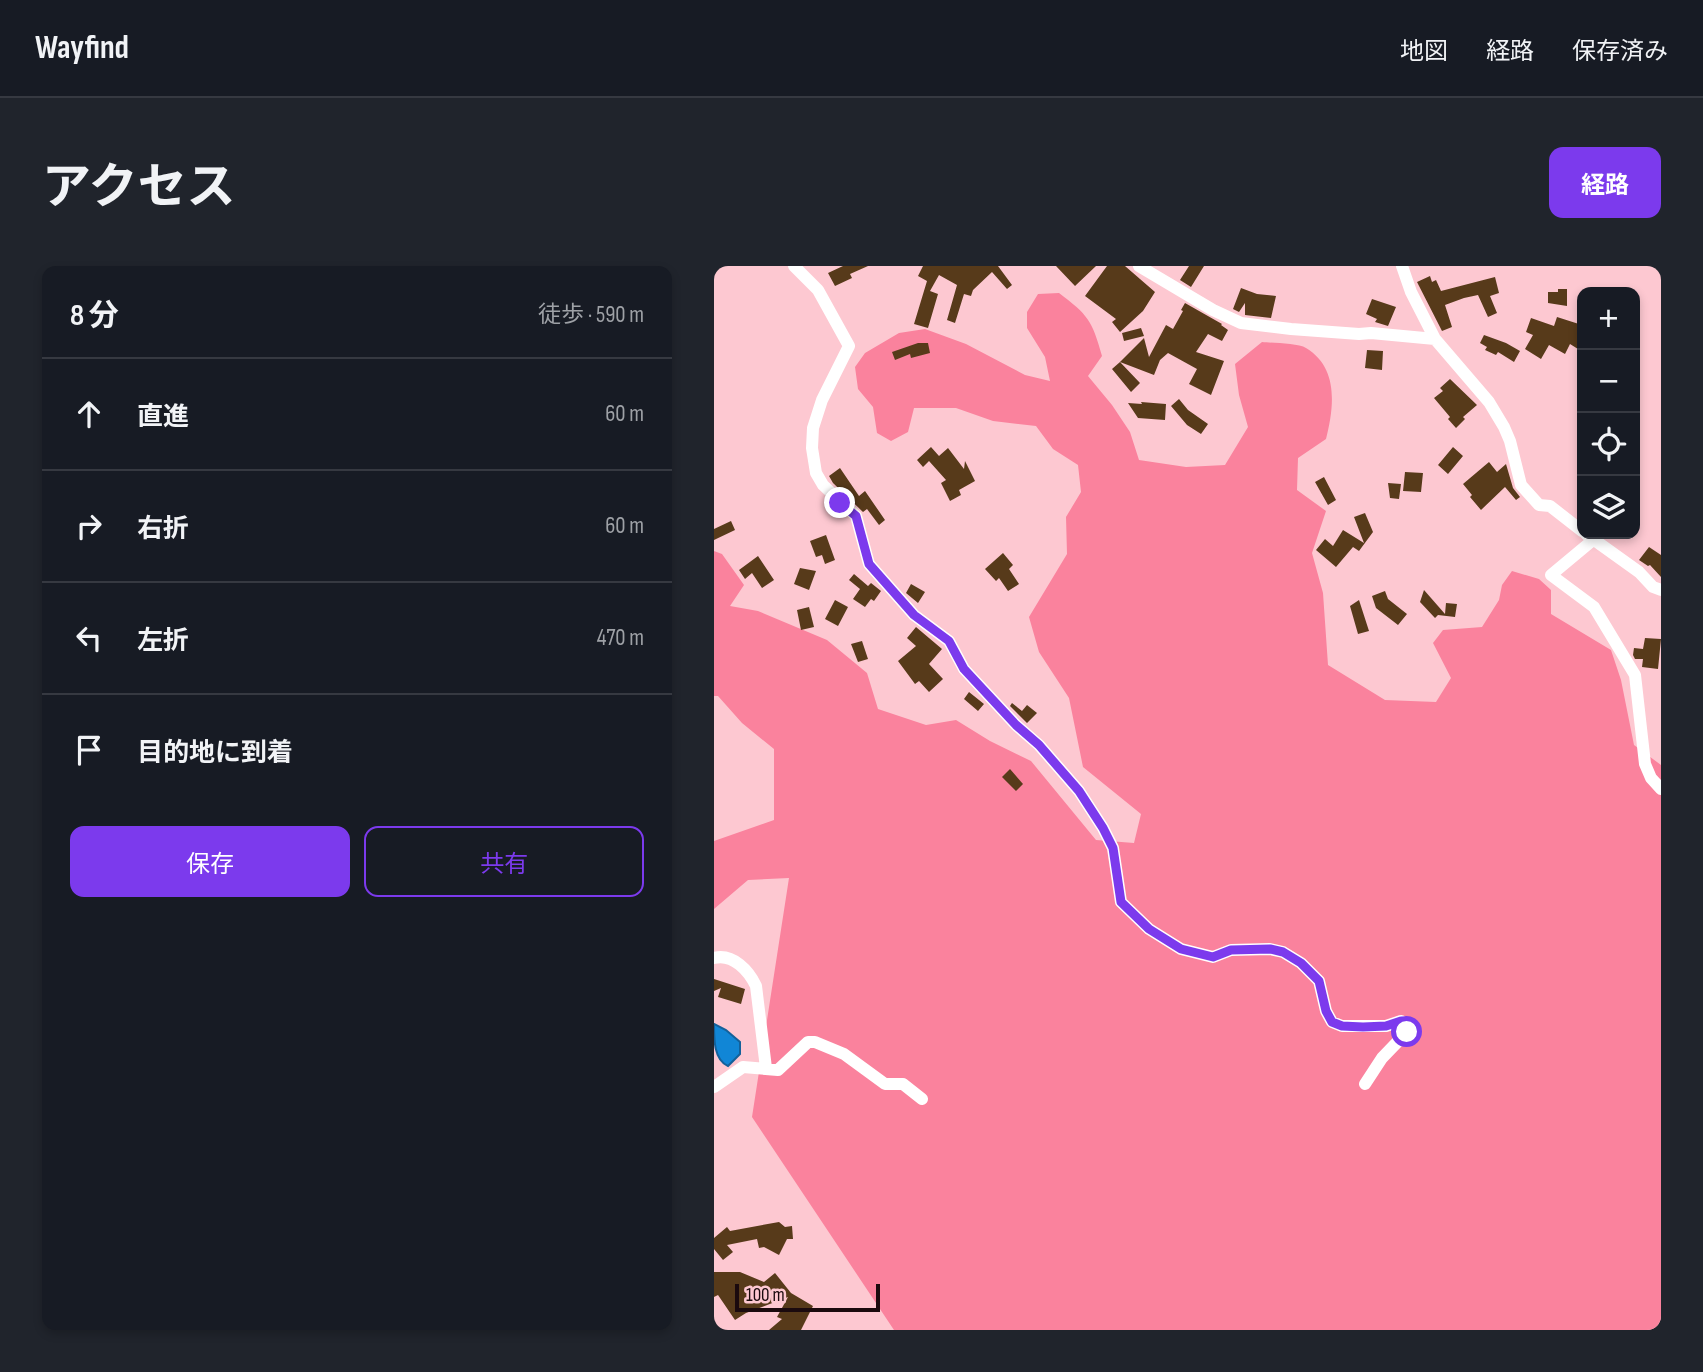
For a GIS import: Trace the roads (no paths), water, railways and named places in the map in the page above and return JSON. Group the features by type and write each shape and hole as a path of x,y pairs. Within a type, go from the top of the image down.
{"street":[{"path":"794,266 818,290 849,346 822,400 813,428 812,448 816,473 823,485 856,516 869,564 914,615 949,641 964,669 1016,725 1039,745 1079,791 1113,848 1121,902 1149,929 1181,949 1213,957 1231,950 1270,949 1283,952 1301,963 1319,981 1326,1011 1332,1022 1342,1026 1386,1026 1401,1021 1407,1032 1382,1058 1365,1084"},
{"path":"1139,266 1241,324 1435,339"},
{"path":"1402,266 1411,292 1435,339 1489,402 1504,427 1521,485 1539,505 1550,506 1577,527"},
{"path":"1583,539 1550,575 1594,607 1635,675 1645,764 1651,778 1661,789"},
{"path":"1593,539 1639,572 1653,587 1661,590"},
{"path":"714,958 728,958 751,975 756,986 766,1068"},
{"path":"714,1087 743,1067 778,1070 808,1042 815,1042 844,1054 885,1084 902,1084 922,1099"}],"water":[{"path":"714,1024 740,1042 740,1054 728,1066 717,1054"}]}
